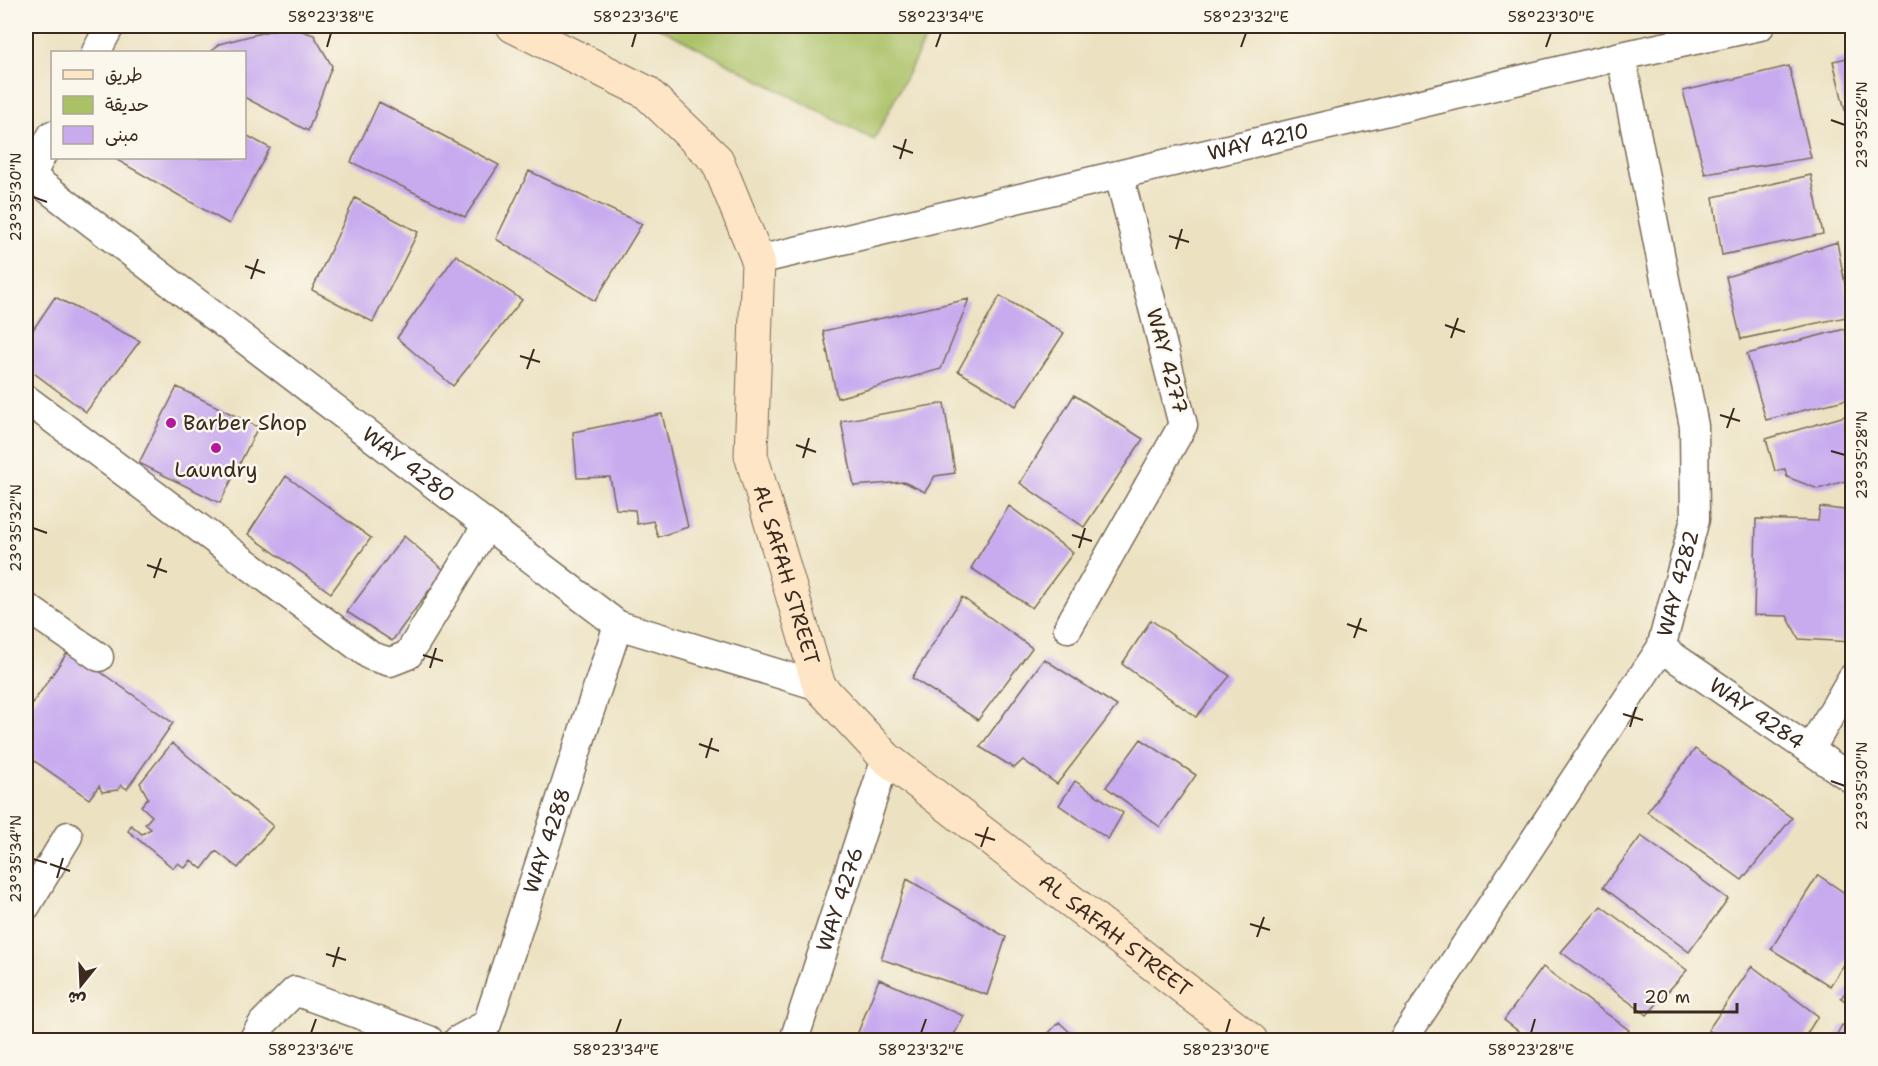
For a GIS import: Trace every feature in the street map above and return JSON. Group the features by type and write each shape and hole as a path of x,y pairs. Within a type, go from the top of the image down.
{"street":[{"path":"97,51 110,26"},
{"name":"AL SAFAH STREET","path":"513,26 646,93 717,160 758,260 751,455 819,686 886,758 1251,1041"},
{"name":"WAY 4210","path":"758,260 1621,56 1760,26"},
{"name":"WAY 4282","path":"1403,1041 1661,648 1695,519 1694,426 1621,56"},
{"path":"27,176 51,137"},
{"name":"WAY 4277","path":"1068,628 1183,425 1119,175"},
{"name":"WAY 4280","path":"27,176 618,625 819,686"},
{"path":"26,399 371,656 390,662 408,655 488,525"},
{"path":"26,607 99,657"},
{"name":"WAY 4288","path":"458,1041 487,1024 618,625"},
{"name":"WAY 4284","path":"1661,648 1852,779"},
{"path":"1810,750 1852,678"},
{"name":"WAY 4276","path":"794,1041 886,758"},
{"path":"26,906 68,836"},
{"path":"252,1041 263,1023 295,991 429,1041"}],"green space":[{"path":"656,26 932,26 874,140"}],"building":[{"path":"288,26 314,35 332,66 308,131 246,98 246,51 212,51 219,44"},
{"path":"1852,57 1852,139 1833,61"},
{"path":"1789,66 1811,158 1705,174 1683,91"},
{"path":"379,102 499,165 465,217 351,162"},
{"path":"246,135 270,148 229,224 117,160 246,159"},
{"path":"529,171 642,224 595,301 496,239"},
{"path":"1811,175 1823,234 1722,255 1713,197"},
{"path":"355,198 418,232 373,322 312,290"},
{"path":"1837,242 1851,316 1741,339 1726,277"},
{"path":"456,255 522,300 453,386 397,338"},
{"path":"1000,296 1064,333 1016,406 958,371"},
{"path":"55,297 140,341 86,412 26,367 26,340"},
{"path":"969,299 941,369 837,398 823,331"},
{"path":"1845,329 1852,361 1852,398 1766,420 1747,354"},
{"path":"177,387 258,427 220,503 139,463"},
{"path":"1074,395 1143,439 1084,527 1020,483"},
{"path":"944,403 955,473 935,476 925,492 904,482 854,486 841,421"},
{"path":"662,414 688,527 658,537 653,521 637,524 635,510 616,509 610,477 577,478 573,432"},
{"path":"1852,414 1852,479 1818,489 1787,477 1785,469 1775,471 1766,439"},
{"path":"286,476 371,538 331,593 248,534"},
{"path":"1009,506 1073,553 1032,608 971,568"},
{"path":"1820,507 1852,511 1852,642 1799,639 1787,616 1754,615 1756,519 1818,521"},
{"path":"404,536 444,570 392,641 347,612"},
{"path":"962,597 1032,648 978,720 912,678"},
{"path":"1151,620 1230,676 1196,717 1122,664"},
{"path":"69,650 173,723 127,789 121,785 118,790 102,792 99,786 89,799 26,755 26,713"},
{"path":"1044,659 1117,706 1057,784 1023,760 1014,768 980,747"},
{"path":"1852,705 1852,720 1846,716"},
{"path":"1141,739 1196,775 1160,827 1106,787"},
{"path":"172,743 273,826 238,868 216,851 202,869 191,860 185,868 178,863 173,868 128,831 131,825 142,834 151,829 145,824 152,816 141,806 148,798 140,783"},
{"path":"1695,749 1792,818 1742,880 1647,812"},
{"path":"1075,781 1123,813 1108,839 1059,805"},
{"path":"1641,836 1728,899 1689,952 1603,887"},
{"path":"1818,875 1852,898 1852,952 1830,986 1771,949"},
{"path":"907,879 1006,937 987,995 881,959"},
{"path":"1601,906 1687,970 1647,1015 1561,952"},
{"path":"1752,966 1818,1016 1803,1040 1724,1040 1708,1030"},
{"path":"1543,967 1629,1030 1619,1040 1530,1040 1504,1020"},
{"path":"879,979 964,1016 951,1040 855,1040"},
{"path":"1852,983 1852,1006 1841,998"},
{"path":"1059,1022 1078,1040 1042,1040"},
{"path":"1842,1025 1852,1029 1852,1040 1834,1040"}],"place":[{"name":"Barber Shop","path":"171,423"},
{"name":"Laundry","path":"216,448"}]}
